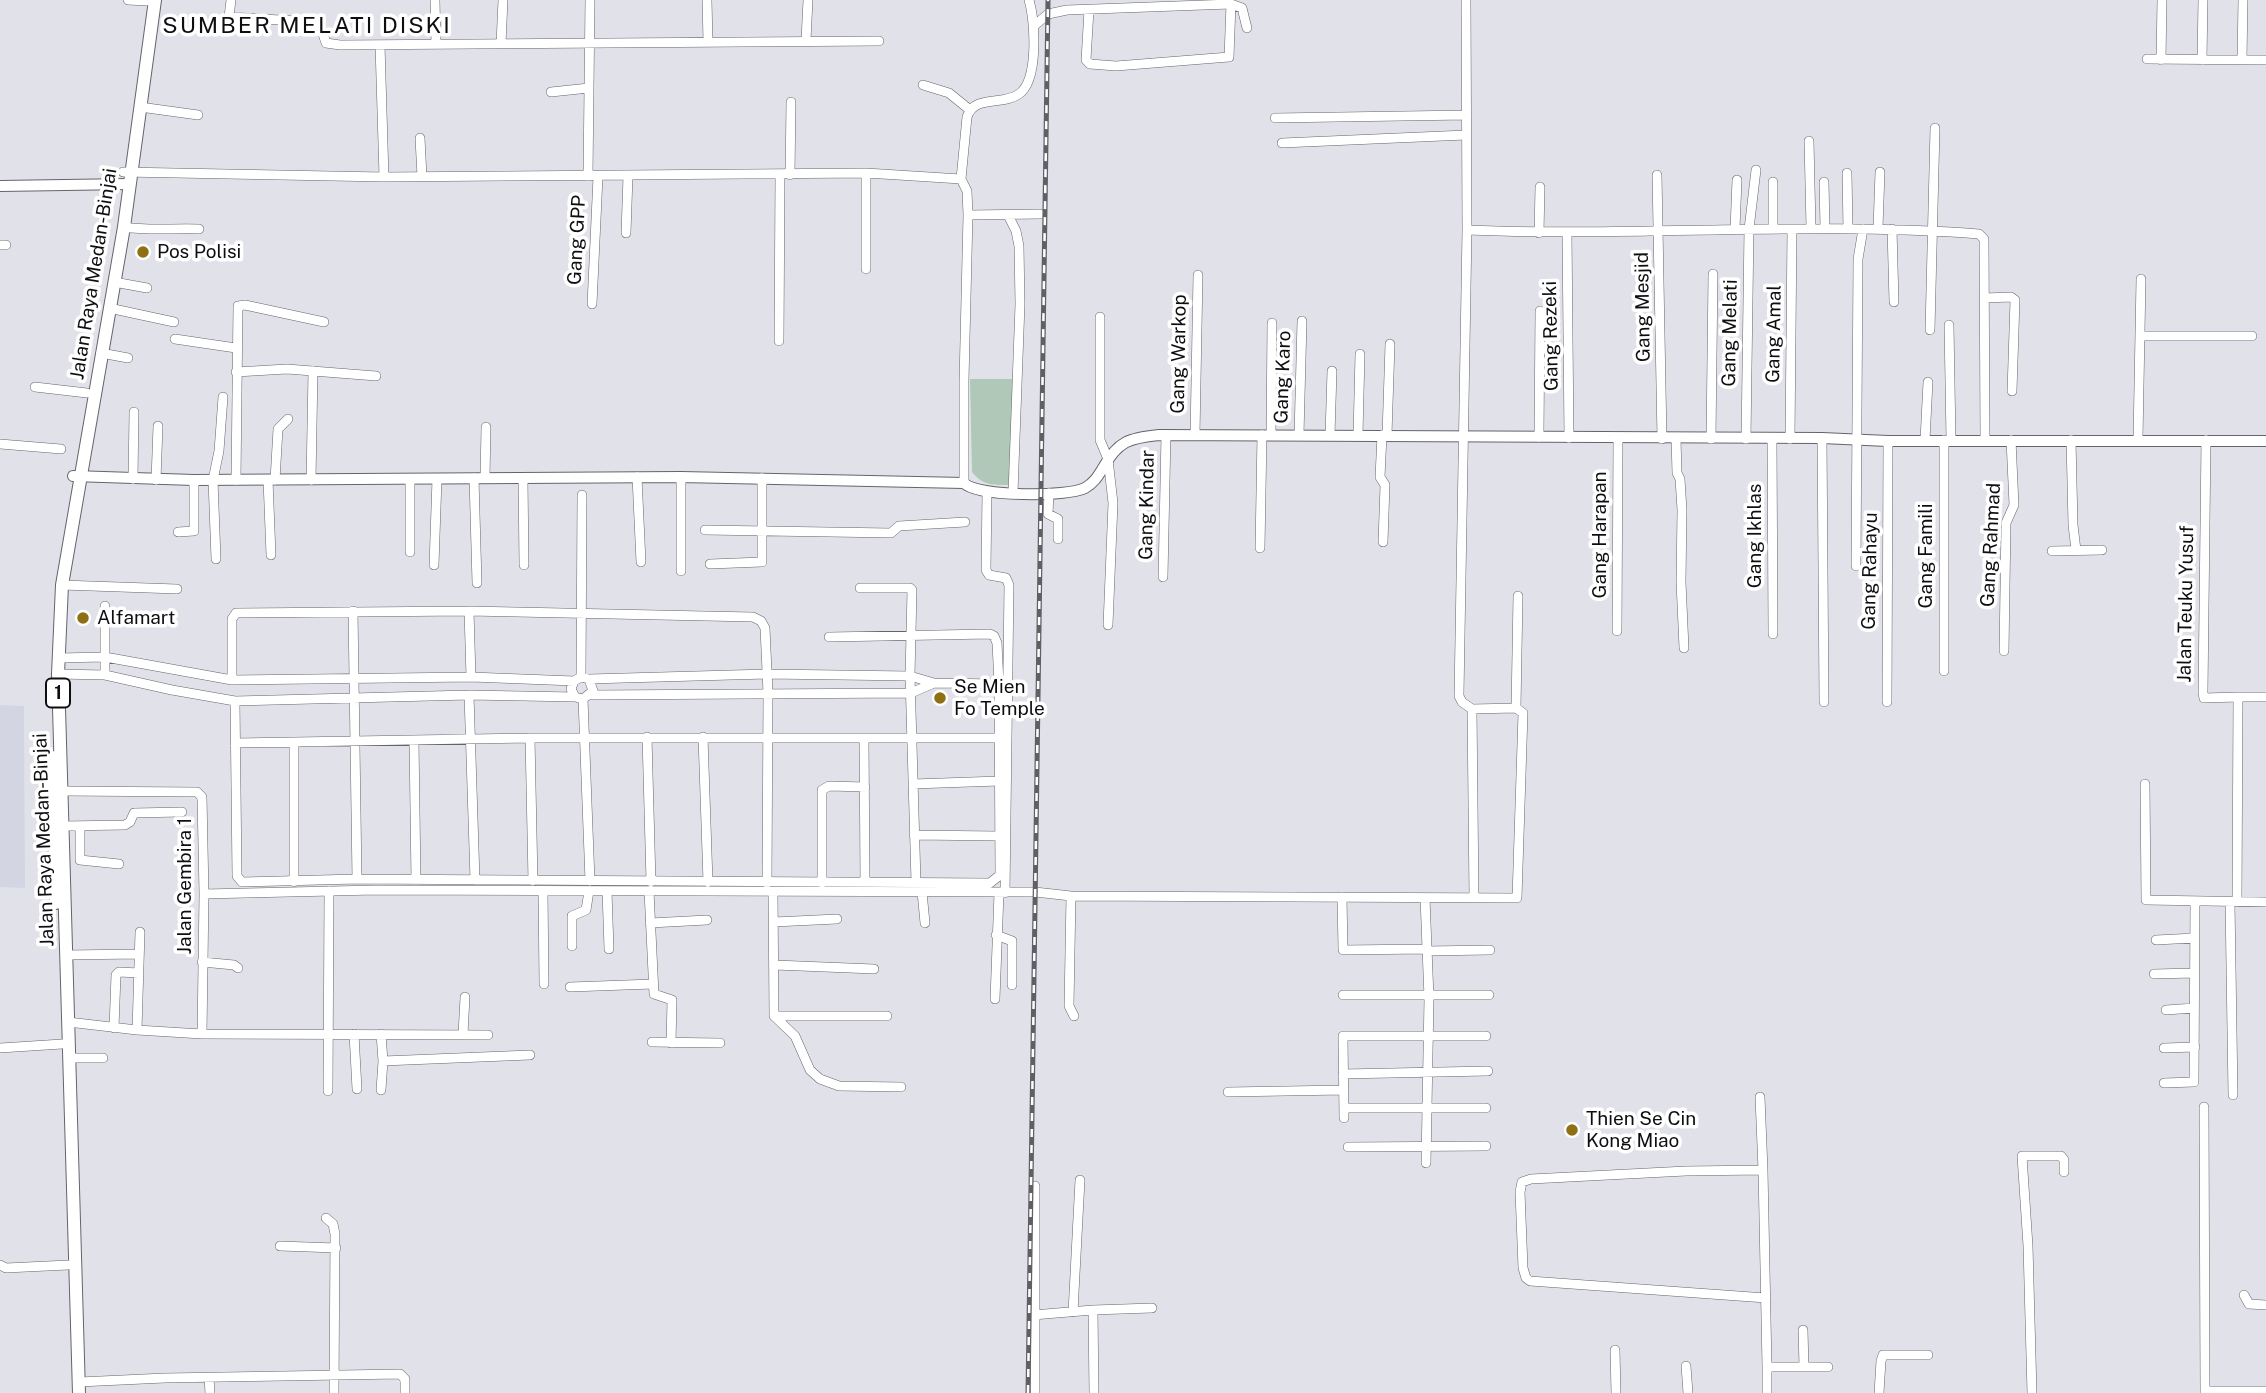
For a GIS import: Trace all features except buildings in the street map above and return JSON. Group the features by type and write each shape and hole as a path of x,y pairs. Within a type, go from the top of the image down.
{"highway":[{"name":"Jalan Raya Medan-Binjai","path":"77,1389 58,658 62,585 87,393 140,107 150,0"},
{"name":"Jalan Raya Medan-Binjai","path":"77,1389 68,1265 51,674 55,584 124,227 126,179 150,0"}],"main road":[{"path":"0,186 126,179"},
{"path":"76,477 194,481 762,478 964,483 972,489 987,492 1049,493 1082,489 1094,481 1115,450 1132,438 1166,435 2266,441"}],"street":[{"path":"128,0 150,0"},
{"path":"231,0 229,16 312,22 320,25 328,44 879,41"},
{"path":"435,0 436,44"},
{"path":"502,44 503,0"},
{"name":"Gang GPP","path":"590,0 592,304"},
{"path":"707,0 708,42"},
{"path":"806,40 808,0"},
{"path":"964,483 968,215 967,191 961,178 970,110 976,104 1010,98 1021,92 1028,78 1033,52 1035,25 1029,0"},
{"path":"235,701 238,879 244,883 475,880 590,886 1035,892 1072,896 1517,898 1523,716 1520,709 1516,708 1472,709 1462,702 1459,695 1467,230 1466,0"},
{"path":"2161,60 2162,0"},
{"path":"2202,60 2203,0"},
{"path":"2242,60 2243,0"},
{"path":"1035,25 1048,14 1067,10 1231,4 1242,8 1247,28"},
{"path":"1089,10 1086,60 1090,64 1116,66 1229,57 1231,4"},
{"path":"380,45 384,177"},
{"path":"2147,60 2266,60"},
{"path":"923,85 949,93 970,110"},
{"path":"551,92 589,88"},
{"path":"779,341 785,175 791,102"},
{"path":"140,107 198,115"},
{"path":"1275,118 1467,115"},
{"path":"1930,330 1935,128"},
{"path":"1282,143 1466,135"},
{"path":"420,138 422,177"},
{"path":"1809,141 1811,229"},
{"name":"Gang Melati","path":"1746,439 1749,229 1756,170"},
{"path":"1878,228 1880,172"},
{"path":"126,179 866,173 961,178"},
{"path":"866,173 866,270"},
{"path":"1847,173 1848,229"},
{"name":"Gang Mesjid","path":"1657,175 1662,439"},
{"path":"626,233 628,176"},
{"path":"1735,229 1737,180"},
{"path":"1773,182 1773,228"},
{"path":"1824,182 1825,228"},
{"path":"1539,233 1540,187"},
{"path":"968,215 1040,214"},
{"path":"1008,215 1016,231 1019,246 1020,304 1013,493"},
{"path":"124,227 146,231 154,228 199,229"},
{"path":"1467,230 1567,233 1878,228 1933,230 1982,236 1985,440"},
{"name":"Gang Amal","path":"1790,439 1792,229"},
{"path":"1856,566 1858,259 1863,229"},
{"path":"1892,229 1894,302"},
{"name":"Gang Rezeki","path":"1567,233 1569,438"},
{"path":"1711,439 1710,312 1713,274"},
{"name":"Gang Warkop","path":"1195,435 1198,275"},
{"path":"2138,439 2141,279"},
{"path":"114,282 147,288"},
{"path":"1985,298 2011,297 2015,300 2012,391"},
{"path":"236,480 236,348 239,305 324,322"},
{"path":"109,308 174,322"},
{"path":"1539,438 1540,311"},
{"path":"1100,317 1100,440 1108,459 1113,503 1108,625"},
{"name":"Gang Karo","path":"1299,435 1302,321"},
{"path":"1260,548 1272,323"},
{"name":"Gang Famili","path":"1944,671 1950,326"},
{"path":"2140,336 2252,336"},
{"path":"176,339 236,348"},
{"path":"1383,542 1385,485 1380,477 1390,344"},
{"path":"101,353 128,358"},
{"path":"1359,435 1360,354"},
{"path":"236,372 313,371 376,376"},
{"path":"311,480 313,371"},
{"path":"1329,435 1332,371"},
{"path":"1926,440 1928,382"},
{"path":"35,387 87,393"},
{"path":"216,559 213,480 219,451 223,397"},
{"path":"133,479 134,412"},
{"path":"271,555 271,480 278,429 288,419"},
{"path":"156,480 158,426"},
{"path":"477,583 480,478 486,427"},
{"name":"Gang Kindar","path":"1163,577 1166,435"},
{"path":"1822,438 1824,702"},
{"name":"Gang Harapan","path":"1617,631 1618,439"},
{"path":"1676,439 1676,473 1680,479 1682,510 1684,648"},
{"name":"Gang Ikhlas","path":"1772,439 1773,634"},
{"name":"Gang Rahmad","path":"2004,651 2006,523 2014,505 2011,440"},
{"path":"2071,440 2076,550"},
{"name":"Jalan Teuku Yusuf","path":"2206,440 2203,693 2204,698 2210,699 2238,697"},
{"name":"Gang Rahayu","path":"1887,702 1888,441"},
{"path":"0,444 61,449"},
{"path":"636,477 640,562"},
{"path":"681,477 681,571"},
{"path":"523,478 524,565"},
{"path":"710,564 761,563 764,531 762,478"},
{"path":"410,479 410,552"},
{"path":"434,565 437,479"},
{"path":"178,532 194,530 194,481"},
{"path":"987,492 987,572 1006,578 1009,586 1002,893 996,935 995,999"},
{"path":"1049,493 1048,515 1058,519 1058,539"},
{"path":"582,495 582,679 571,689 583,697"},
{"path":"705,530 891,533 900,526 965,522"},
{"path":"2052,551 2102,550"},
{"path":"62,585 177,589"},
{"path":"860,588 911,588 911,738 916,882"},
{"path":"1516,708 1518,596"},
{"path":"105,606 105,674"},
{"path":"232,680 232,620 235,614 353,611 580,612 753,617 761,621 765,628 768,693 770,887 774,922 775,1016 795,1036 810,1070 820,1079 839,1086 901,1087"},
{"path":"353,611 356,880"},
{"path":"469,611 471,677"},
{"path":"204,894 543,891 590,886 607,891 708,882 770,887 865,882 994,882 1000,875 998,643 992,635 829,637"},
{"path":"58,658 105,657 232,680 354,677 582,679 767,674 911,676 934,683 999,684"},
{"path":"58,674 105,674 235,701 470,695 583,697 911,693 934,683"},
{"path":"572,946 572,916 586,910 590,886 583,697 593,687 582,679"},
{"path":"470,695 475,880"},
{"path":"2233,1095 2238,697 2266,697"},
{"path":"1472,709 1475,898"},
{"path":"235,743 647,737 998,738"},
{"path":"647,737 653,985 655,995 672,1000 671,1042"},
{"path":"703,737 708,882"},
{"path":"530,738 533,881"},
{"path":"864,738 865,882"},
{"path":"414,741 416,880"},
{"path":"294,743 294,882"},
{"path":"913,783 999,780"},
{"path":"2145,784 2146,900 2266,902"},
{"path":"822,883 822,790 829,786 864,787"},
{"name":"Jalan Gembira 1","path":"62,790 199,793 203,800 202,1034"},
{"path":"63,826 125,825 136,812 182,812"},
{"path":"80,826 80,860 119,864"},
{"path":"914,835 998,836"},
{"path":"328,1091 329,891"},
{"path":"543,891 544,984"},
{"path":"607,891 609,949"},
{"path":"922,891 925,923"},
{"path":"1072,896 1069,1006 1074,1016"},
{"path":"1342,897 1343,950 1490,950"},
{"path":"1426,898 1429,995 1426,1163"},
{"path":"2164,1083 2194,1082 2195,901"},
{"path":"774,922 837,919"},
{"path":"650,923 707,920"},
{"path":"137,1030 140,932"},
{"path":"996,935 1013,941 1012,985"},
{"path":"2156,940 2194,938"},
{"path":"66,955 139,954"},
{"path":"202,962 234,965 237,968"},
{"path":"775,965 874,968"},
{"path":"114,1028 116,975 119,972 139,973"},
{"path":"2154,974 2194,973"},
{"path":"570,987 653,985"},
{"path":"1343,995 1489,995"},
{"path":"463,1034 464,997"},
{"path":"2166,1010 2194,1008"},
{"path":"775,1016 887,1016"},
{"path":"68,1021 114,1028 202,1034 488,1035"},
{"path":"354,1034 357,1089"},
{"path":"381,1034 381,1090"},
{"path":"1486,1036 1343,1036 1344,1113 1486,1108"},
{"path":"652,1042 720,1043"},
{"path":"0,1048 62,1044"},
{"path":"2164,1048 2194,1047"},
{"path":"383,1061 530,1055"},
{"path":"69,1058 103,1058"},
{"path":"1343,1074 1488,1071"},
{"path":"1228,1091 1344,1090"},
{"path":"1760,1097 1767,1393"},
{"path":"2204,1107 2205,1392 2266,1391"},
{"path":"1348,1147 1486,1146"},
{"path":"2032,1393 2028,1246 2022,1156 2061,1156 2064,1172"},
{"path":"1763,1170 1531,1179 1522,1182 1520,1192 1524,1268 1526,1278 1530,1281 1766,1298"},
{"path":"1073,1312 1080,1180"},
{"path":"1035,1186 1035,1393"},
{"path":"326,1218 335,1227 336,1248 334,1393"},
{"path":"279,1246 336,1248"},
{"path":"0,1265 6,1268 68,1265"},
{"path":"2244,1295 2248,1303 2266,1305"},
{"path":"1033,1315 1152,1308"},
{"path":"1093,1310 1094,1393"},
{"path":"1803,1330 1804,1367"},
{"path":"1615,1350 1616,1393"},
{"path":"1879,1393 1883,1355 1928,1354"},
{"path":"1686,1366 1688,1393"},
{"path":"1767,1367 1828,1367"},
{"path":"77,1389 209,1378 400,1374 405,1379 405,1393"},
{"path":"209,1378 210,1393"}],"shaded area":[{"path":"0,705 24,706 25,888 0,887"}],"green space":[{"path":"970,379 1015,379 1010,485 985,482 972,472"}],"railway":[{"path":"1028,1393 1048,0"}],"place":[{"name":"Pos Polisi","path":"143,252"},
{"name":"Alfamart","path":"83,618"},
{"name":"Se Mien Fo Temple","path":"940,698"},
{"name":"Thien Se Cin Kong Miao","path":"1572,1130"}],"district":[{"name":"SUMBER MELATI DISKI","path":"307,26"}]}
